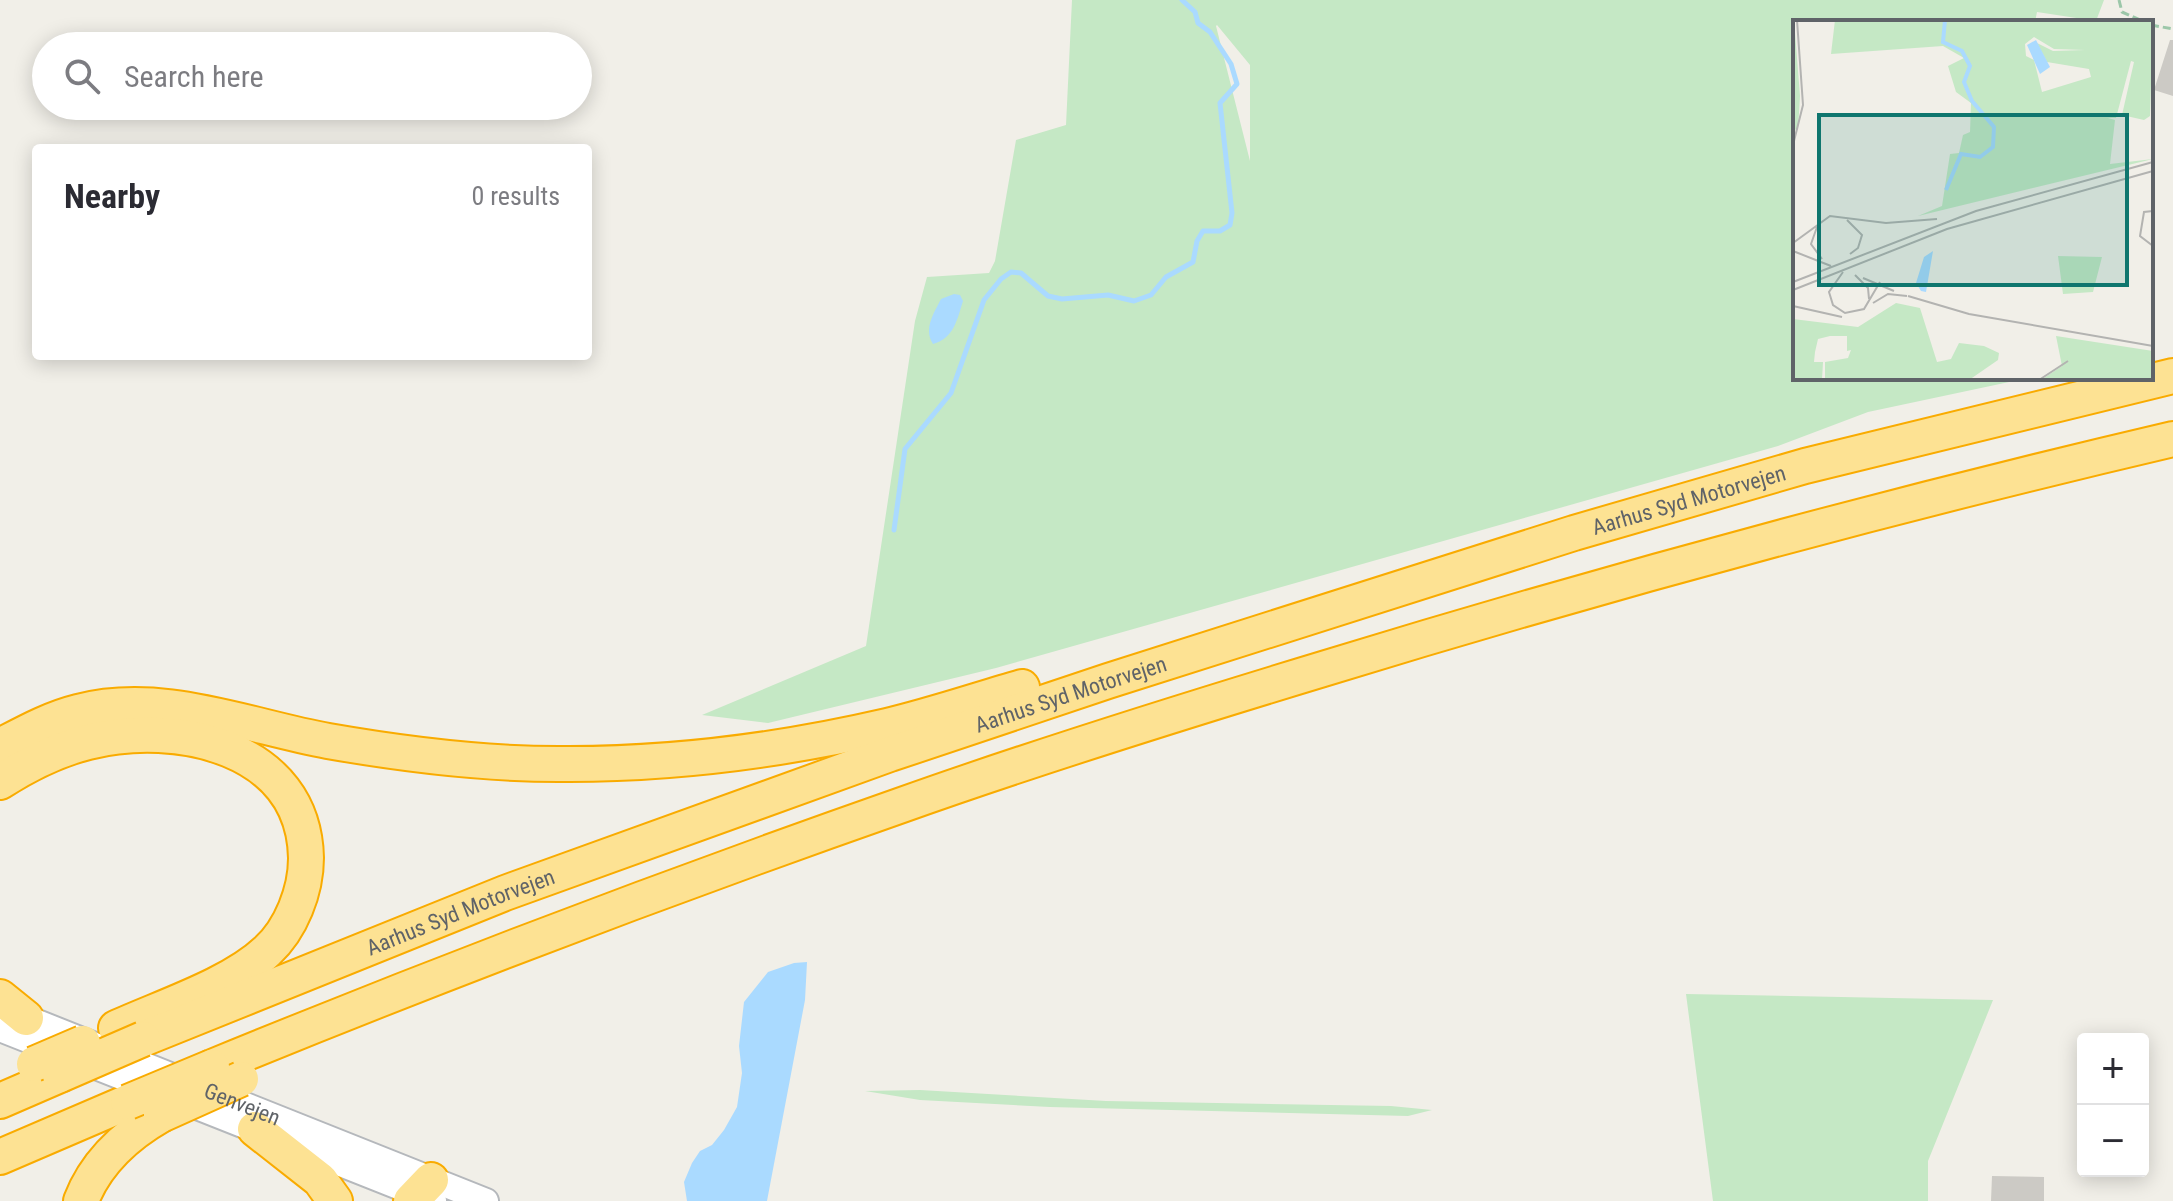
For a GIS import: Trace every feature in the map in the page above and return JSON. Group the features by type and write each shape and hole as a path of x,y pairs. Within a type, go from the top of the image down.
{"highway":[{"name":"Aarhus Syd Motorvejen","path":"0,1101 47,1070 130,1033 890,754 1574,533 1805,466 2173,376"},
{"path":"0,1157 128,1102 226,1073 538,955 695,879 904,804 1188,710 1592,587 1820,526 2173,439"},
{"path":"0,746 35,727 79,712 122,706 164,706 300,736 476,763 570,764 664,760 780,748 889,725 1212,632 1258,633"},
{"path":"0,782 64,749 111,737 157,734 204,740 241,754 272,777 288,798 305,844 306,869 292,916 279,937 259,957 130,1033"},
{"path":"0,1080 47,1070"},
{"path":"81,1201 106,1158 134,1130 226,1073"},
{"path":"255,1129 320,1180 335,1201"}],"street":[{"name":"Genvejen","path":"6,1013 255,1129 426,1196 486,1201"},
{"name":"Genvejen","path":"6,1013 426,1196"}],"path":[{"path":"2119,0 2122,12 2140,20"},
{"path":"2153,25 2173,29"}],"green space":[{"path":"1072,0 2104,0 2096,20 2037,12 2035,20 1793,20 1793,380 2019,380 1868,412 1778,446 996,668 768,723 702,715 866,646 915,321 927,277 989,273 995,261 1016,140 1066,125","holes":["1217,25 1250,65 1250,161 1216,26"]},
{"path":"1686,994 1993,1000 1928,1161 1928,1201 1713,1201"},
{"path":"920,1090 1106,1101 1391,1106 1432,1110 1408,1116 1050,1107 920,1100 865,1091"}],"water":[{"path":"960,295 963,301 956,321 946,337 933,344 929,327 933,315 941,299"},
{"path":"807,962 805,1000 767,1201 687,1201 684,1182 692,1163 700,1151 712,1145 737,1107 742,1073 739,1046 744,1002 768,972"}],"building":[{"path":"2170,40 2173,40 2173,96 2154,90"},
{"path":"1992,1176 2044,1177 2044,1201 1991,1201"}],"waterway":[{"path":"894,530 905,449 951,393 984,300 1001,279 1011,272 1021,273 1048,296 1062,299 1108,295 1134,301 1151,295 1166,277 1193,262 1197,241 1203,231 1220,231 1230,225 1232,213 1220,103 1237,84 1231,64 1210,32 1198,23 1195,12 1182,0"}]}
